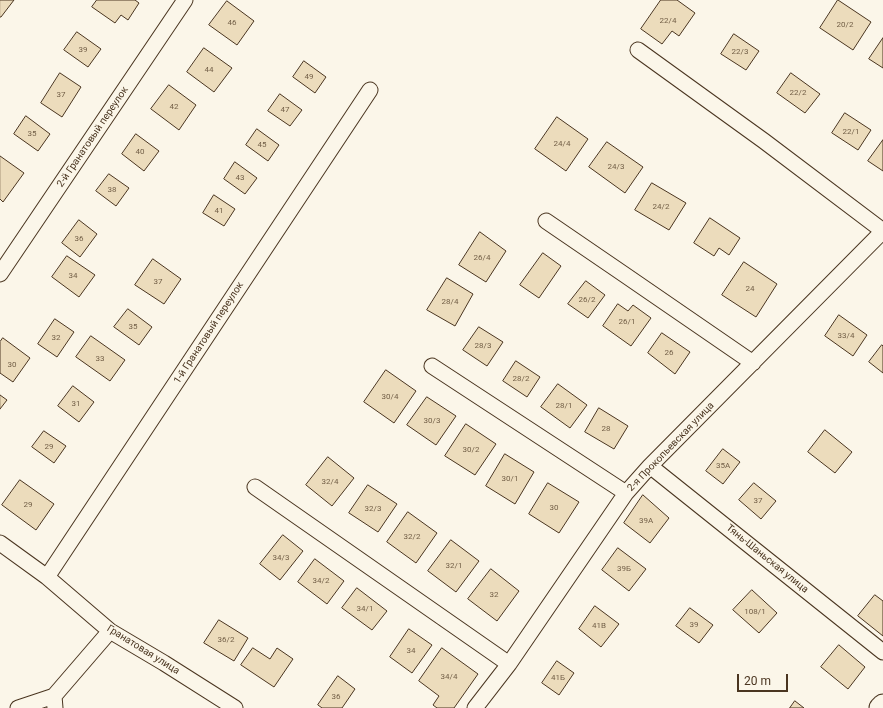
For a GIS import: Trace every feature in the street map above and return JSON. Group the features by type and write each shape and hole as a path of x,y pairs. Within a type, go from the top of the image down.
{"main road":[{"path":"880,708 883,705"}],"street":[{"name":"2-й Гранатовый переулок","path":"0,274 185,0"},
{"path":"638,50 764,141 883,231"},
{"name":"1-й Гранатовый переулок","path":"48,577 370,90"},
{"path":"546,221 626,274 753,363"},
{"name":"2-я Прокопьевская улица","path":"475,708 509,664 626,493 650,466 883,231"},
{"path":"432,366 626,493"},
{"name":"Тянь-Шаньская улица","path":"650,466 883,652"},
{"path":"255,487 509,664"},
{"name":"Гранатовая улица","path":"0,543 48,577 110,631 235,708"},
{"path":"18,708 55,702 110,631"}],"building":[{"path":"0,0 14,0 1,17 0,17"},
{"path":"97,0 135,0 139,3 128,20 121,15 115,23 92,7"},
{"path":"661,0 677,0 695,13 679,36 672,31 662,44 641,29"},
{"path":"838,0 871,22 853,50 820,28"},
{"path":"227,1 254,21 237,45 209,25"},
{"path":"77,32 101,49 88,67 64,50"},
{"path":"734,34 759,51 746,70 721,54"},
{"path":"883,38 883,68 869,59"},
{"path":"204,48 232,68 214,92 187,72"},
{"path":"304,61 326,77 315,93 293,77"},
{"path":"60,73 81,87 62,117 41,103"},
{"path":"791,73 820,94 805,113 777,93"},
{"path":"169,85 196,105 179,130 151,109"},
{"path":"280,94 302,110 290,126 268,111"},
{"path":"845,113 871,130 858,150 832,133"},
{"path":"26,116 50,134 38,151 14,134"},
{"path":"557,117 588,139 566,171 535,149"},
{"path":"257,129 279,145 268,161 246,145"},
{"path":"136,134 159,151 144,171 122,154"},
{"path":"883,140 883,171 868,161"},
{"path":"607,142 643,167 625,193 589,167"},
{"path":"0,156 24,173 3,202 0,199"},
{"path":"235,162 257,178 245,194 224,179"},
{"path":"109,174 129,188 116,206 96,191"},
{"path":"652,183 686,203 669,230 635,210"},
{"path":"214,195 235,209 224,226 203,213"},
{"path":"710,218 740,238 729,255 719,248 714,256 694,243"},
{"path":"79,220 97,234 80,257 62,243"},
{"path":"480,232 506,251 486,282 459,265"},
{"path":"543,253 561,266 539,298 520,285"},
{"path":"67,256 95,275 79,297 52,277"},
{"path":"153,259 181,279 164,304 135,285"},
{"path":"744,262 777,284 756,317 722,295"},
{"path":"447,278 473,294 455,326 427,310"},
{"path":"586,281 605,295 588,318 568,304"},
{"path":"618,304 628,311 633,305 651,318 631,346 603,326"},
{"path":"128,309 152,327 139,345 114,327"},
{"path":"839,315 867,335 853,356 825,336"},
{"path":"55,319 74,332 57,357 38,344"},
{"path":"479,327 503,342 487,366 463,350"},
{"path":"662,333 690,352 675,374 648,353"},
{"path":"91,336 125,360 110,381 76,357"},
{"path":"3,338 30,358 13,382 0,373 0,342"},
{"path":"882,345 883,346 883,373 869,362"},
{"path":"516,361 540,377 527,397 503,381"},
{"path":"386,370 416,391 394,423 364,402"},
{"path":"558,384 587,405 570,428 541,407"},
{"path":"73,386 94,402 79,422 58,406"},
{"path":"0,395 7,400 0,409"},
{"path":"427,397 456,416 436,445 407,425"},
{"path":"599,408 628,426 614,449 585,432"},
{"path":"466,424 496,444 475,475 445,456"},
{"path":"825,430 852,452 835,473 808,452"},
{"path":"44,431 66,446 54,463 32,447"},
{"path":"723,449 740,462 723,484 706,471"},
{"path":"505,454 534,472 515,504 486,486"},
{"path":"328,457 354,478 332,506 306,485"},
{"path":"20,480 54,504 36,530 2,505"},
{"path":"548,483 579,502 559,533 529,514"},
{"path":"754,483 776,501 761,519 739,500"},
{"path":"368,485 397,504 378,532 349,513"},
{"path":"643,495 669,518 650,543 624,523"},
{"path":"408,512 437,533 416,563 387,542"},
{"path":"283,535 303,551 280,580 260,564"},
{"path":"451,540 479,561 456,592 428,571"},
{"path":"618,548 646,569 629,591 602,570"},
{"path":"315,559 344,581 327,604 298,582"},
{"path":"491,569 519,591 497,621 468,599"},
{"path":"357,588 387,611 372,630 342,608"},
{"path":"752,590 777,613 759,633 733,610"},
{"path":"875,595 883,601 883,636 858,616"},
{"path":"595,606 619,624 601,647 579,629"},
{"path":"690,608 713,625 699,643 676,626"},
{"path":"219,620 248,638 234,661 204,643"},
{"path":"409,629 432,645 412,673 390,657"},
{"path":"839,645 865,667 848,689 821,667"},
{"path":"253,648 270,659 277,648 293,659 274,687 241,665"},
{"path":"442,648 478,674 454,708 437,708 433,705 439,696 419,681"},
{"path":"557,661 574,673 559,695 542,683"},
{"path":"338,676 355,689 342,708 322,708 318,705"},
{"path":"795,701 804,708 790,708"}]}
